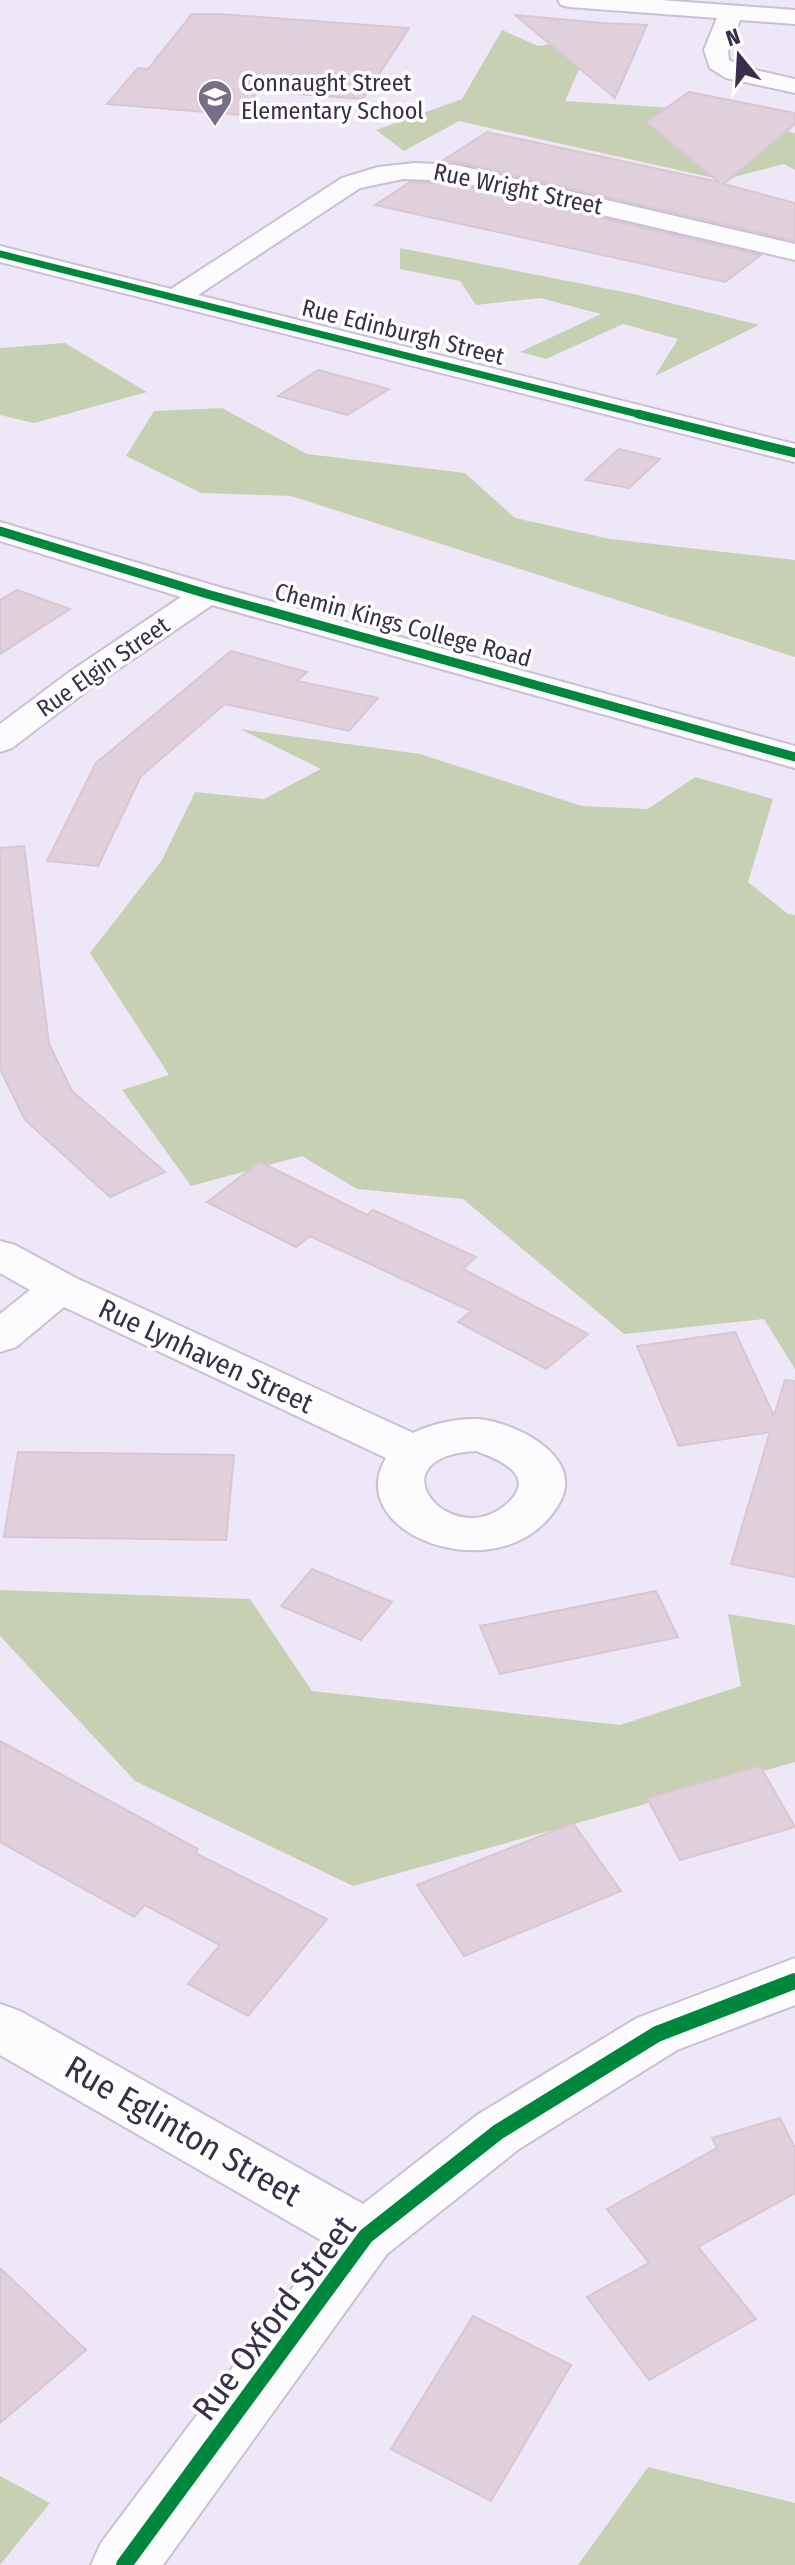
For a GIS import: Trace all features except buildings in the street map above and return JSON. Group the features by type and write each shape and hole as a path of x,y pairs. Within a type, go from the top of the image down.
{"street":[{"path":"569,0 795,17"},
{"path":"731,13 716,50 718,63 734,73 795,86"},
{"name":"Rue Wright Street","path":"177,297 351,183 383,171 456,173 795,252"},
{"name":"Rue Edinburgh Street","path":"0,254 795,453"},
{"name":"Chemin Kings College Road","path":"0,531 207,594 795,757"},
{"name":"Rue Elgin Street","path":"0,741 80,680 207,594"},
{"name":"Rue Lynhaven Street","path":"0,1255 60,1288 415,1453"},
{"path":"0,1337 60,1288"},
{"name":"Rue Oxford Street","path":"124,2565 366,2236 498,2132 657,2034 795,1981"},
{"name":"Rue Eglinton Street","path":"0,2027 366,2236"}],"green space":[{"path":"502,30 538,46 593,38 565,101 674,108 795,133 795,170 784,164 723,180 459,121 404,151 376,130 462,99"},
{"path":"400,248 634,294 759,325 655,376 678,339 623,324 546,359 520,352 601,314 540,298 476,305 460,281 400,269"},
{"path":"65,343 147,392 34,423 0,415 0,348"},
{"path":"222,408 307,454 465,473 515,518 610,539 795,560 795,657 291,496 201,493 126,456 154,411"},
{"path":"240,729 420,754 582,806 648,809 695,777 773,799 748,882 788,914 795,915 795,1369 764,1319 624,1334 463,1199 357,1189 302,1156 191,1186 122,1090 169,1075 90,953 162,860 195,792 264,799 321,769"},
{"path":"0,1590 250,1599 312,1691 620,1725 741,1686 728,1614 795,1625 795,1762 353,1886 135,1781 0,1636"},
{"path":"648,2467 795,2503 795,2565 578,2565"},
{"path":"0,2476 50,2503 0,2565"}],"cycle path":[{"path":"0,254 795,453"},
{"path":"0,531 207,594 795,757"},
{"path":"124,2565 366,2236 498,2132 657,2034 795,1981"}],"place":[{"name":"Connaught Street Elementary School","path":"215,128"}]}
